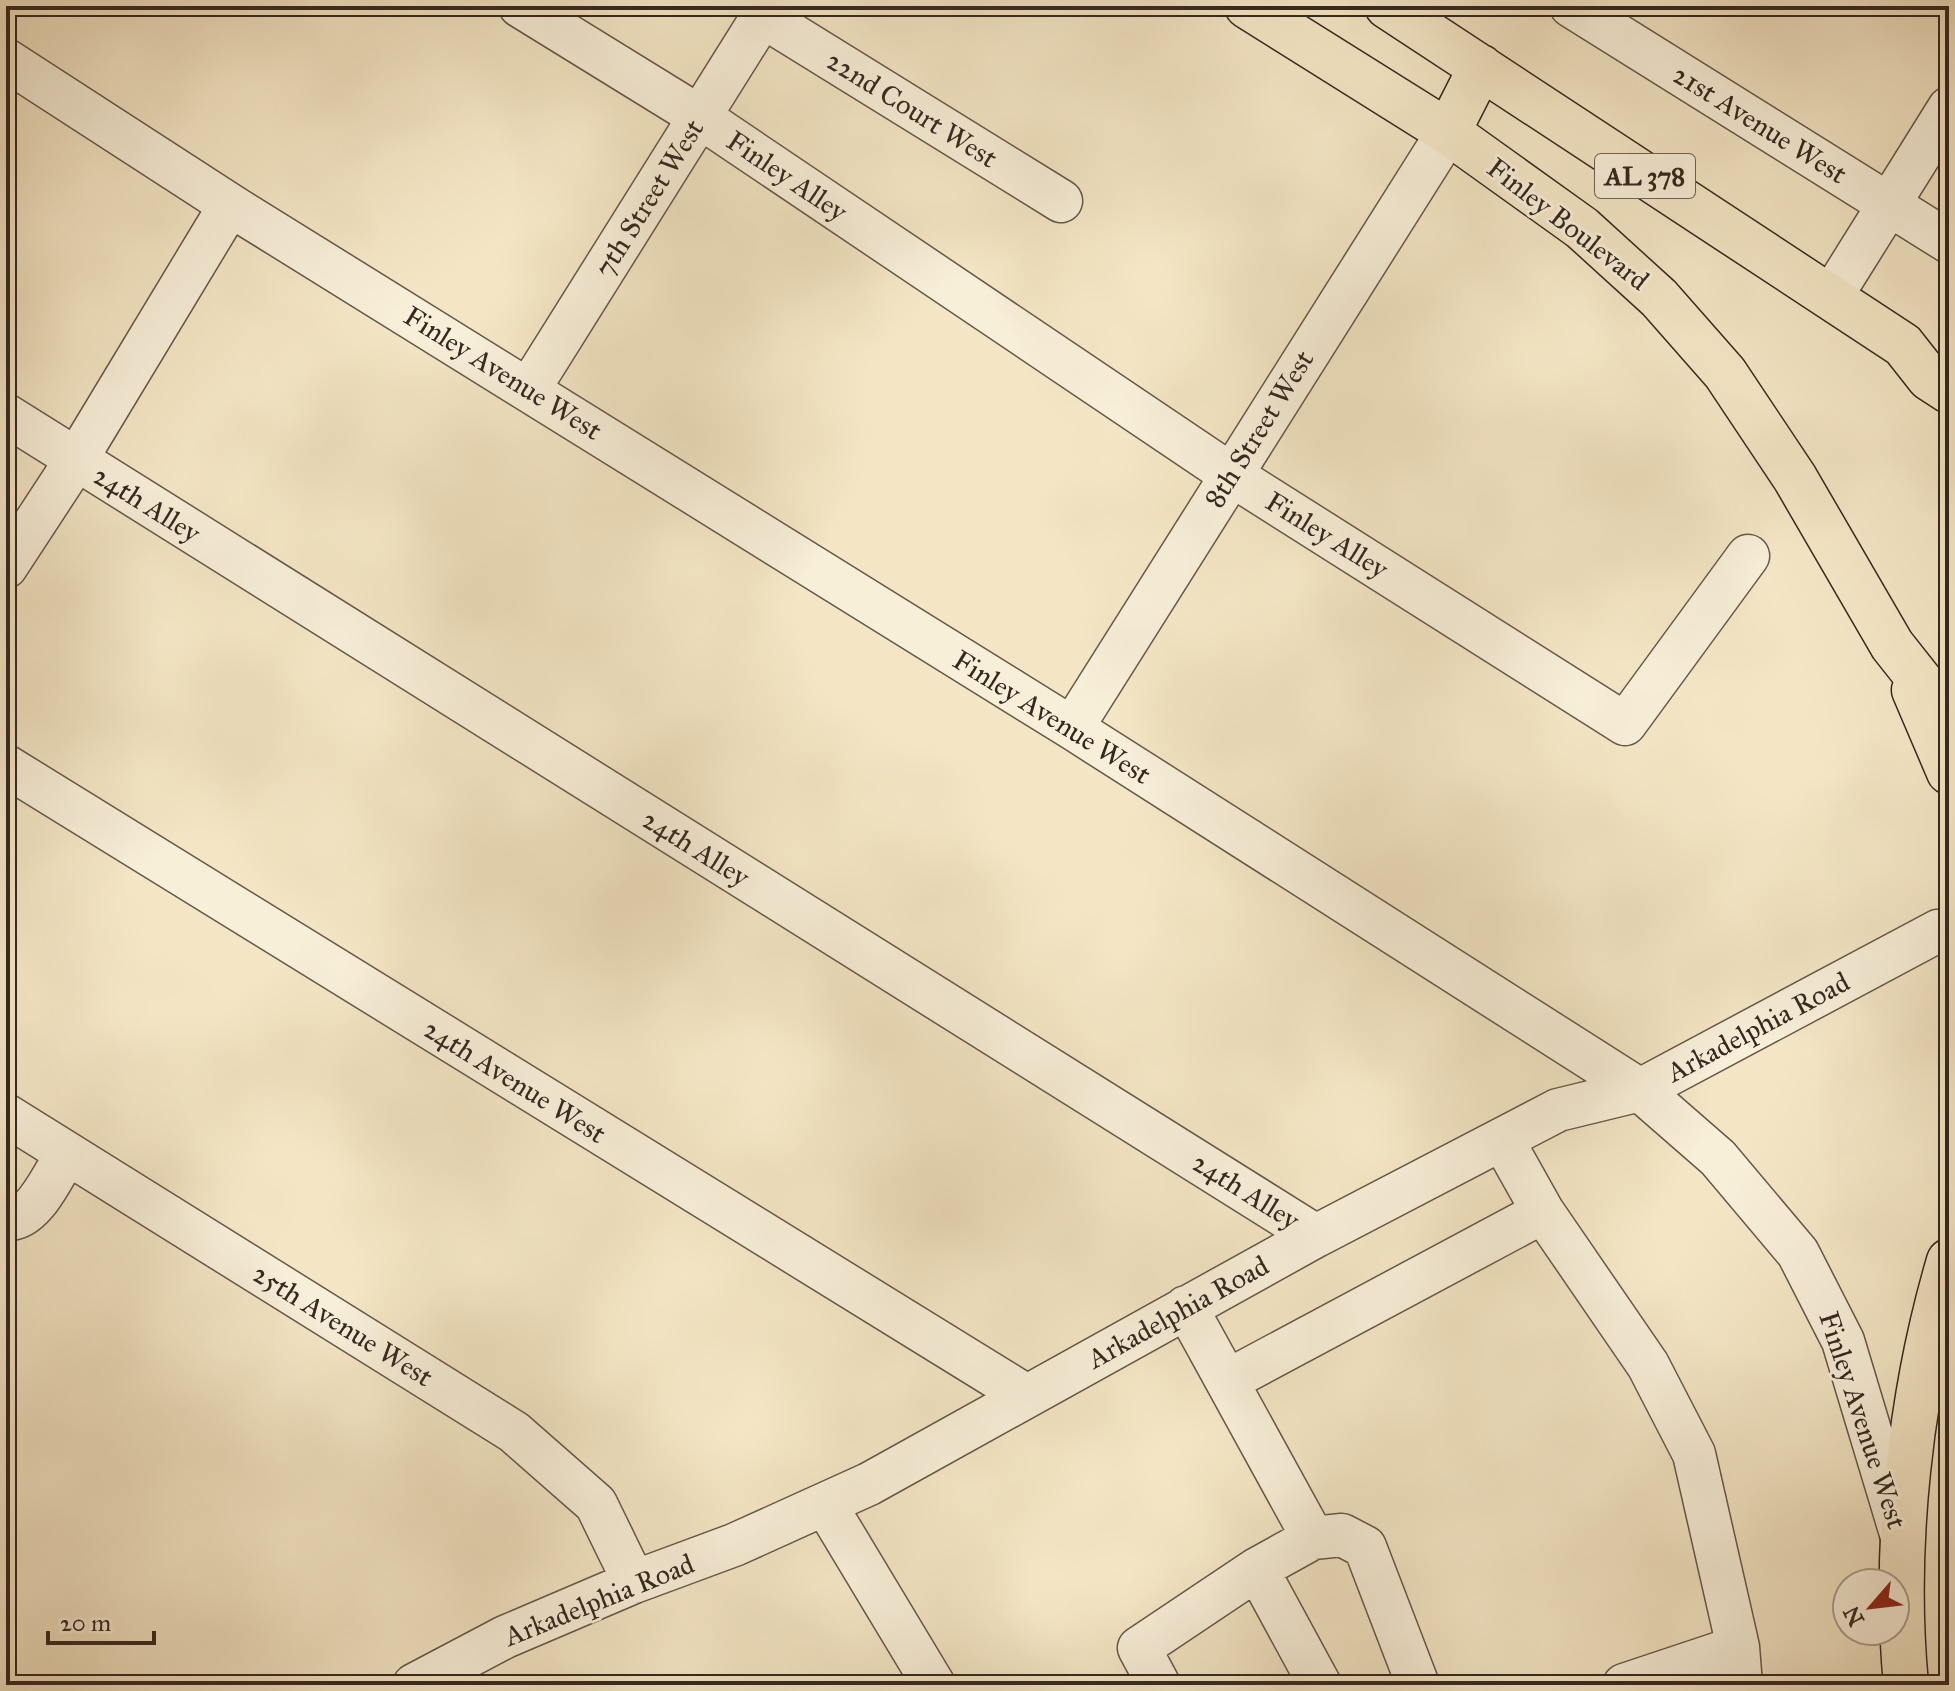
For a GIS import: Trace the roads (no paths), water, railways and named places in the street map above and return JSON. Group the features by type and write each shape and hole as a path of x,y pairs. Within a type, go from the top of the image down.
{"main road":[{"name":"Finley Boulevard","path":"1247,6 1448,132 1582,228 1659,298 1725,373 1795,478 1892,645 1949,717"},
{"name":"AL 378","path":"1387,6 1903,345 1929,378 1949,391"},
{"path":"1448,132 1481,67"},
{"path":"1903,345 1949,360"},
{"path":"1892,645 1949,772"},
{"path":"1906,1685 1904,1544 1916,1416 1927,1352 1949,1261"}],"street":[{"path":"520,6 700,117"},
{"name":"21st Avenue West","path":"1571,6 1949,242"},
{"name":"7th Street West","path":"529,389 766,11"},
{"name":"22nd Court West","path":"766,11 1061,201"},
{"name":"Finley Avenue West","path":"6,60 230,205 1072,728 1640,1090 1718,1158 1798,1253 1843,1341 1904,1544"},
{"path":"1831,297 1949,108"},
{"name":"Finley Alley","path":"700,117 1230,474 1625,724 1748,556"},
{"name":"8th Street West","path":"1072,728 1448,132"},
{"path":"6,567 76,460 230,205"},
{"name":"24th Alley","path":"6,415 1316,1236"},
{"name":"24th Avenue West","path":"6,766 1025,1395"},
{"name":"Arkadelphia Road","path":"414,1685 505,1637 634,1582 734,1545 869,1484 1316,1236 1558,1110 1640,1090 1938,931"},
{"name":"25th Avenue West","path":"6,1115 514,1432 596,1504 634,1582"},
{"path":"1502,1139 1543,1212 1648,1365 1694,1454 1740,1666 1624,1685"},
{"path":"6,1219 13,1220 31,1210 67,1153"},
{"path":"1227,1381 1543,1212"},
{"path":"1186,1307 1313,1538"},
{"path":"825,1504 934,1685"},
{"path":"1159,1685 1139,1648 1257,1569 1313,1538 1342,1535 1365,1547 1418,1685"},
{"path":"1257,1569 1315,1683"}]}
